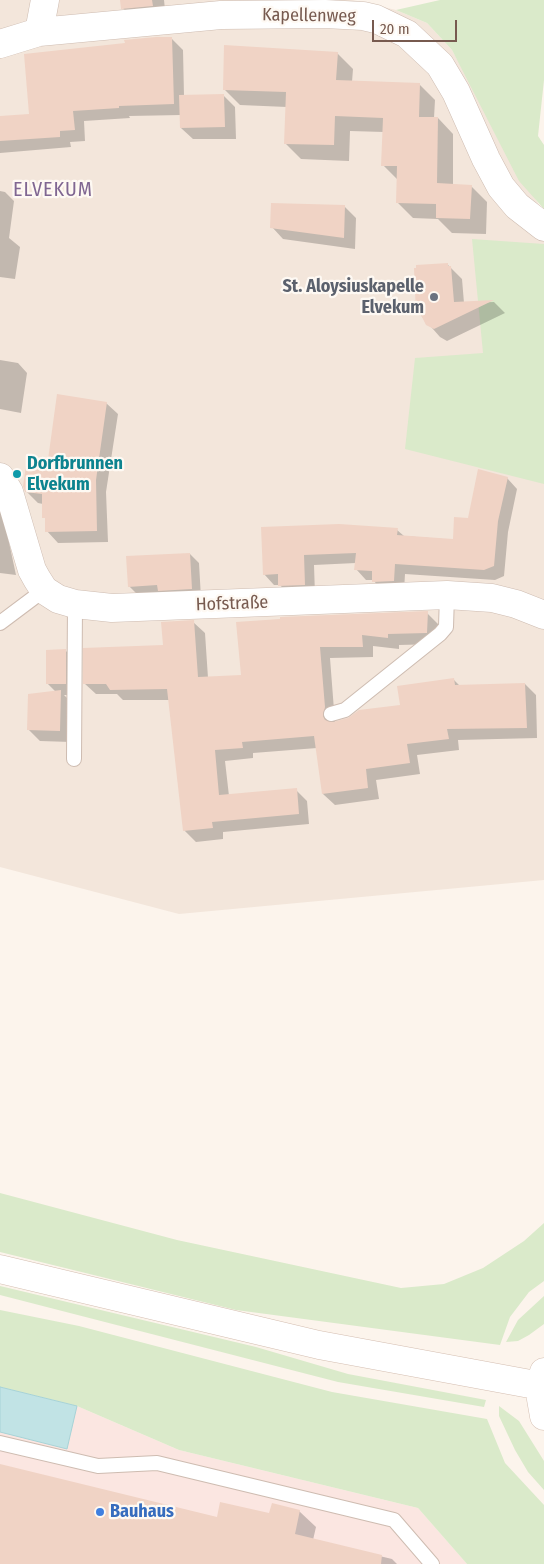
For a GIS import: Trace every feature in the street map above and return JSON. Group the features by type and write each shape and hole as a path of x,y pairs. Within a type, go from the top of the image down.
{"street":[{"path":"39,32 45,0"},
{"name":"Kapellenweg","path":"0,44 39,32 221,15 325,14 362,16 376,19 407,34 440,65 456,92 486,159 501,187 518,206 544,226"},
{"path":"0,477 9,492 32,570 44,590"},
{"name":"Hofstraße","path":"44,590 58,599 75,604 112,608 447,595 492,598 516,604 544,615"},
{"path":"0,1269 320,1345 543,1379 544,1416"}],"lane":[{"path":"0,623 44,590"},
{"path":"331,714 345,710 440,634 446,627 447,595"},
{"path":"74,760 75,604"},
{"path":"0,1443 98,1466 157,1463 394,1520 432,1564"}],"shaded area":[{"path":"0,0 353,0 396,10 427,23 452,50 539,205 544,209 544,880 179,914 0,867"},
{"path":"0,1387 77,1406 179,1450 418,1508 467,1564 0,1564"}],"green space":[{"path":"440,0 544,0 544,80 538,136 544,145 544,209 519,181 452,50 427,23 396,10"},
{"path":"472,239 544,244 544,484 405,449 415,358 483,353"},
{"path":"0,1193 177,1240 401,1288 444,1284 483,1268 524,1241 544,1223 544,1281 529,1292 510,1317 500,1345 236,1310 0,1252"},
{"path":"0,1286 256,1347 348,1374 486,1400 484,1407 338,1382 0,1295"},
{"path":"544,1296 544,1324 518,1341 506,1342 518,1320"},
{"path":"0,1310 79,1326 332,1392 487,1419 505,1463 544,1505 544,1564 467,1564 418,1508 179,1450 77,1406 0,1387"},
{"path":"499,1406 519,1421 544,1461 544,1490 528,1472 515,1450 499,1416"}],"water":[{"path":"0,1387 77,1406 67,1449 0,1432"}],"building":[{"path":"120,0 152,0 153,6 121,9"},
{"path":"172,37 174,104 119,106 119,108 73,111 75,130 60,131 60,137 0,141 0,116 29,114 24,54 125,43 124,40"},
{"path":"224,45 338,52 336,80 420,83 419,117 438,117 437,183 472,185 470,219 436,218 436,204 396,203 397,166 381,166 383,118 335,116 334,145 284,144 286,92 223,90"},
{"path":"224,94 225,127 180,128 179,95"},
{"path":"271,203 345,205 344,238 270,228"},
{"name":"St. Aloysiuskapelle Elvekum","path":"448,263 448,266 451,266 454,302 494,300 434,329 426,325 421,315 416,313 414,268 416,268 416,265"},
{"path":"57,394 107,402 96,480 97,531 45,532 45,518 42,518 42,494 25,492 23,486 26,466 47,467"},
{"path":"478,469 508,477 498,521 494,566 484,570 395,564 394,581 372,582 372,571 354,570 356,553 304,555 305,585 278,586 278,574 263,575 261,527 339,524 398,528 397,535 453,539 454,517 468,518"},
{"path":"190,553 192,589 158,591 157,585 128,587 126,556"},
{"path":"428,611 427,633 388,634 388,638 362,635 363,647 320,647 325,707 323,716 325,720 333,722 348,718 359,710 400,705 397,686 454,678 455,685 525,683 527,728 447,729 449,739 407,744 410,763 366,769 368,788 322,794 314,736 242,742 243,748 215,750 219,795 297,788 299,814 212,822 213,828 183,831 167,689 110,690 106,684 83,684 83,648 163,645 161,622 194,620 198,677 241,675 236,622 280,619 280,617"},
{"path":"66,649 66,684 46,684 46,650"},
{"path":"61,690 60,731 27,730 28,694"},
{"name":"Bauhaus","path":"0,1464 217,1517 220,1502 269,1513 272,1503 300,1510 295,1534 382,1555 381,1564 0,1564"}],"place":[{"name":"St. Aloysiuskapelle Elvekum","path":"434,297"},
{"name":"Dorfbrunnen Elvekum","path":"17,474"},
{"name":"Bauhaus","path":"100,1512"}],"district":[{"name":"ELVEKUM","path":"53,190"}]}
